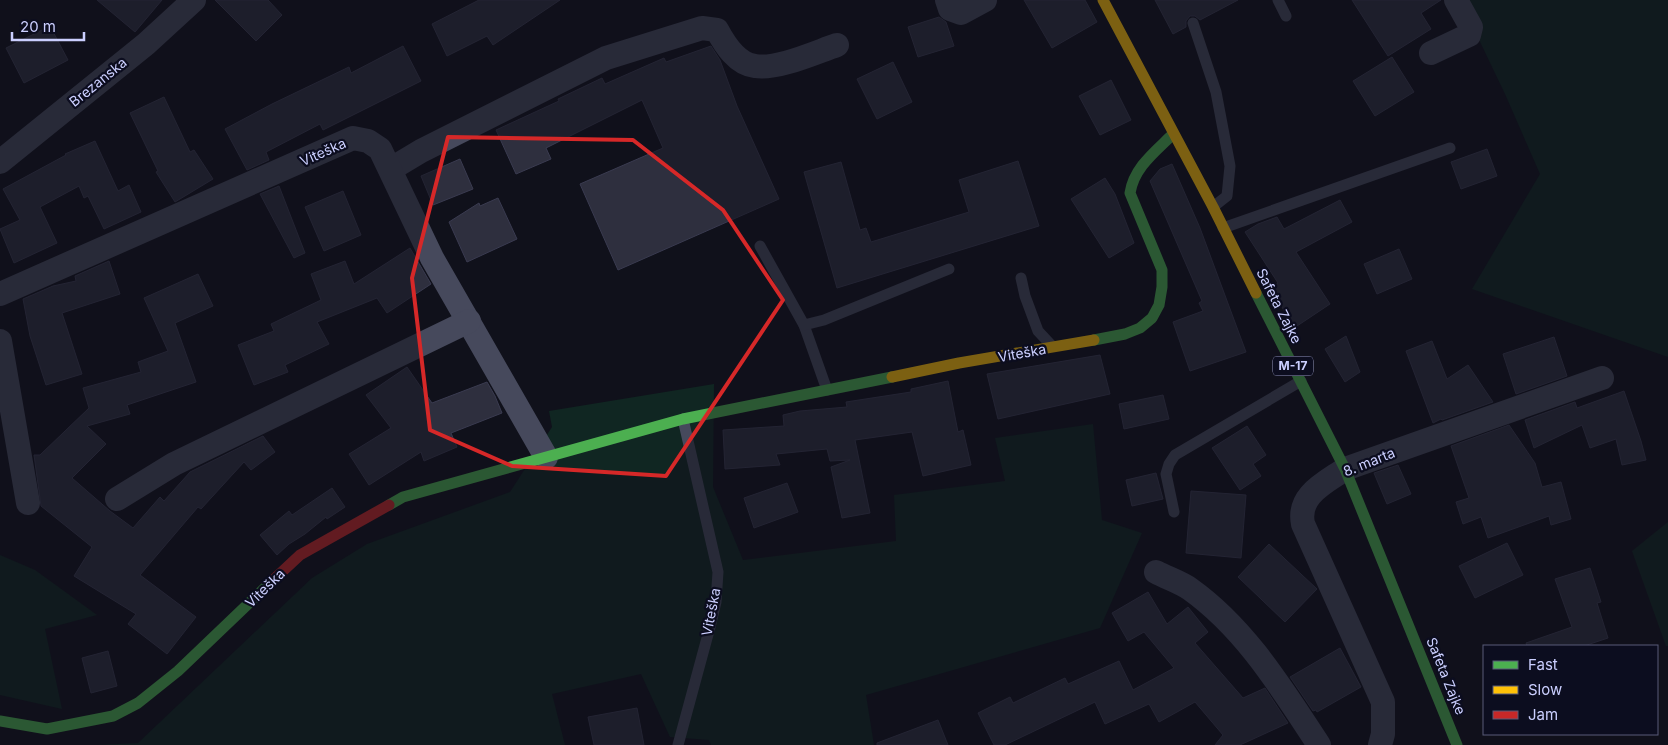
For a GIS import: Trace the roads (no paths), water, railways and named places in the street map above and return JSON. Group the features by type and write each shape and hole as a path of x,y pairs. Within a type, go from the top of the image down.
{"street":[{"name":"Brezanska","path":"0,162 146,44 194,0"},
{"path":"947,0 950,9 961,12 985,0"},
{"name":"Safeta Zajke","path":"1103,0 1223,228 1345,469 1457,745"},
{"path":"1431,53 1469,35 1471,27 1456,0"},
{"path":"390,169 421,151 606,58 702,28 717,30 726,47 742,60 755,66 778,65 837,45"},
{"name":"Viteška","path":"0,721 47,729 113,716 138,703 178,671 300,555 403,497 683,419 959,363 1125,334 1140,328 1152,318 1159,304 1162,270 1130,193 1130,183 1136,173 1173,134"},
{"name":"Viteška","path":"0,294 353,138 368,141 380,149 432,258 546,457"},
{"path":"117,499 174,464 469,321"},
{"path":"0,341 28,503"},
{"name":"8. marta","path":"1380,745 1383,734 1383,702 1303,524 1301,516 1306,500 1312,493 1345,469 1602,378"},
{"path":"1156,572 1189,588 1227,620 1267,666 1319,745"}],"lane":[{"path":"1278,0 1286,16"},
{"path":"1193,23 1216,92 1230,166 1227,196 1212,207"},
{"path":"1223,228 1450,148"},
{"path":"760,246 804,325 827,390"},
{"path":"804,325 824,320 949,269"},
{"path":"1021,278 1025,296 1038,331 1053,347"},
{"path":"1174,512 1166,474 1169,464 1175,455 1301,381"},
{"name":"Viteška","path":"678,745 716,602 718,572 683,419"}]}
